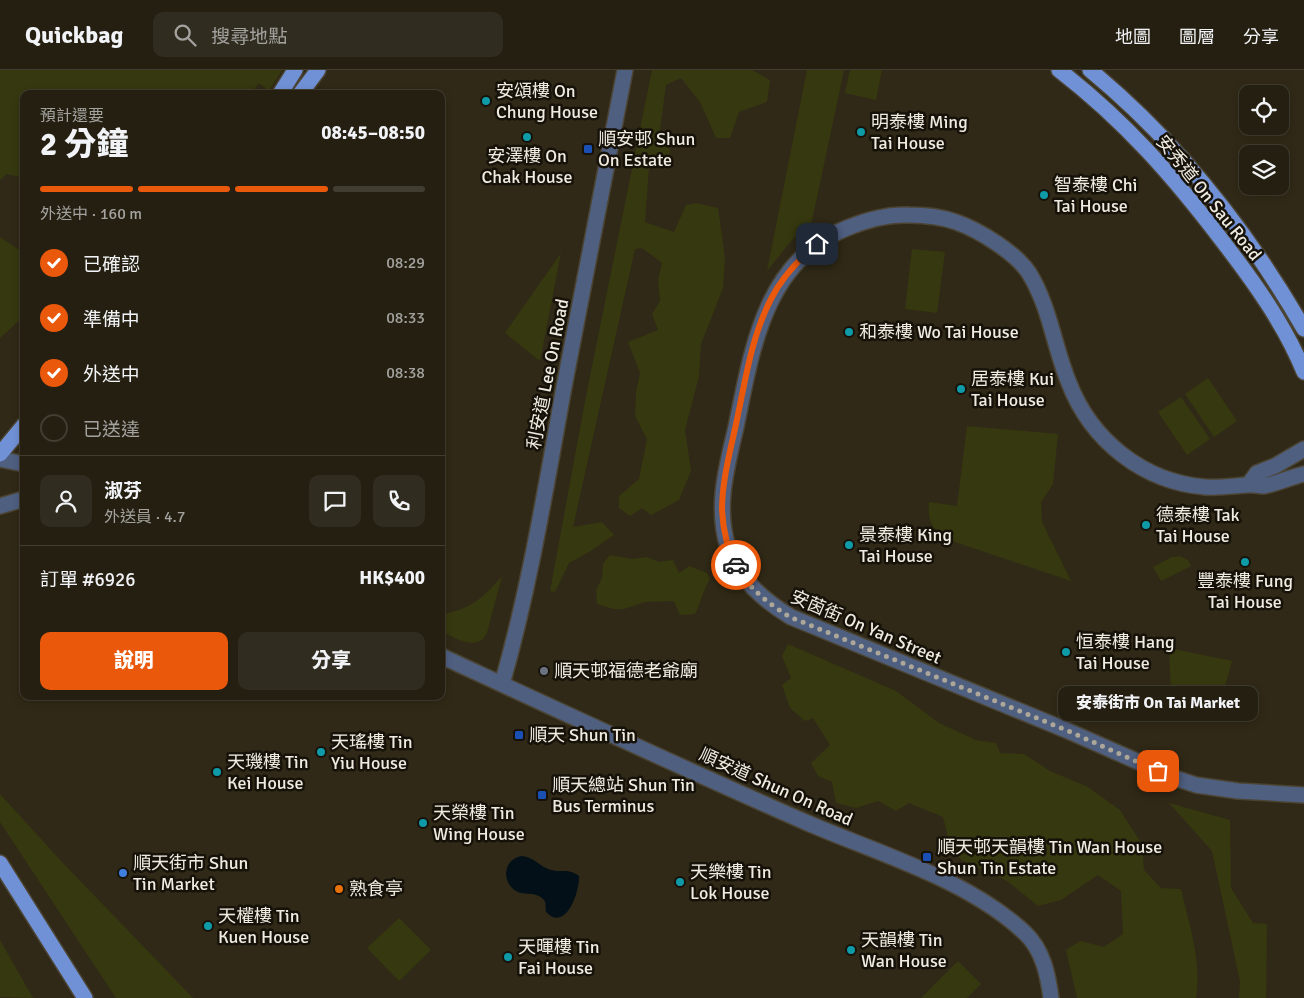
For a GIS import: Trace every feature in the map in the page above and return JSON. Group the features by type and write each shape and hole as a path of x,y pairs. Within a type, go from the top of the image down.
{"main road":[{"path":"282,90 295,70"},
{"path":"303,90 318,70"},
{"name":"安秀道 On Sau Road","path":"1058,70 1096,101 1165,168 1241,265 1294,350 1304,372"},
{"name":"安秀道 On Sau Road","path":"1090,70 1171,147 1204,185 1268,270 1304,328"},
{"path":"0,454 20,430"},
{"path":"0,863 85,998"}],"street":[{"name":"利安道 Lee On Road","path":"502,684 515,639 532,562 625,70"},
{"name":"安茵街 On Yan Street","path":"1304,474 1266,485 1249,484 1219,488 1184,484 1149,472 1118,452 1093,426 1069,383 1045,305 1028,270 1005,249 987,237 956,222 908,215 865,222 841,230 827,238 796,264 779,285 761,322 748,367 725,476 723,501 723,524 731,554 746,580 764,599 790,617 1066,730 1196,786 1304,795"},
{"path":"1249,484 1257,473 1275,466 1304,449"},
{"path":"0,459 20,463"},
{"path":"0,506 20,500"},
{"name":"順安道 Shun On Road","path":"445,658 810,824 941,879 983,902 1009,919 1027,935 1038,951 1048,973 1051,998"}],"shaded area":[{"path":"0,70 282,70 270,90 259,83 253,90 20,90 20,177 7,174 0,180"},
{"path":"652,70 752,70 770,80 767,102 739,112 730,138 716,138 700,102 681,78 666,85 659,138 670,147 669,160 649,168 645,222 674,232 686,205 696,203 718,208 725,258 723,288 701,344 699,376 685,430 691,471 679,500 651,515 642,508 630,516 619,508 619,496 639,479 647,439 635,416 636,392 640,373 628,342 658,330 652,314 660,301 658,280 662,263 642,248 635,249 573,527 602,522 614,535 569,563 555,592 550,591 586,396"},
{"path":"807,70 844,70 812,221 792,240 767,271"},
{"path":"850,70 882,70 876,100 845,93"},
{"path":"0,237 20,250 20,320 0,338"},
{"path":"912,249 945,252 937,313 905,309"},
{"path":"561,253 540,361 505,333"},
{"path":"1208,378 1237,421 1214,437 1185,394"},
{"path":"1181,397 1210,439 1187,455 1158,412"},
{"path":"967,426 1058,434 1053,484 1041,502 1042,522 1071,581 955,542 942,535 931,523 929,502 957,506"},
{"path":"610,555 632,559 647,557 659,562 673,560 679,573 689,566 707,573 710,579 695,614 680,615 674,601 645,602 624,609 613,609 597,604 596,590 602,578 603,564"},
{"path":"1180,556 1188,560 1191,566 1161,581 1153,567 1172,557"},
{"path":"502,576 487,633 483,639 473,643 457,639 445,633 445,614 469,606 488,591"},
{"path":"788,644 896,691 939,723 976,740 996,743 1000,753 1024,754 1050,771 1088,787 1120,810 1142,844 1144,870 1161,888 1181,889 1196,957 1196,998 1077,998 1066,950 1080,941 1104,947 1123,934 1121,891 1098,875 1061,900 1038,906 1007,881 963,861 951,850 943,817 909,803 896,811 878,801 856,808 836,803 832,782 818,776 811,763 830,745 813,718 805,721 790,708 782,685 791,678 782,656"},
{"path":"1169,648 1232,661 1216,719 1151,704 1151,694 1171,693"},
{"path":"0,794 62,862 193,998 116,998 0,822"},
{"path":"1169,803 1230,820 1231,888 1253,923 1267,924 1266,998 1239,998 1240,981 1212,851"},
{"path":"522,856 530,858 551,870 568,871 579,876 574,900 565,914 560,917 553,917 546,912 545,903 542,898 516,891 511,887 506,877 506,871 511,861"},
{"path":"399,918 431,950 399,981 367,948"},
{"path":"0,940 33,998 0,997"},
{"path":"958,961 981,984 967,998 921,998"}],"way so far":[{"path":"736,565 746,580 764,599 790,617 1066,730 1158,771"}],"place":[{"name":"安頌樓 On Chung House","path":"486,101"},
{"name":"明泰樓 Ming Tai House","path":"861,132"},
{"name":"安澤樓 On Chak House","path":"527,137"},
{"name":"順安邨 Shun On Estate","path":"588,149"},
{"name":"智泰樓 Chi Tai House","path":"1044,195"},
{"name":"和泰樓 Wo Tai House","path":"849,332"},
{"name":"居泰樓 Kui Tai House","path":"961,389"},
{"name":"德泰樓 Tak Tai House","path":"1146,525"},
{"name":"景泰樓 King Tai House","path":"849,545"},
{"name":"豐泰樓 Fung Tai House","path":"1245,562"},
{"name":"恒泰樓 Hang Tai House","path":"1066,652"},
{"name":"順天邨福德老爺廟","path":"544,671"},
{"name":"順天 Shun Tin","path":"519,735"},
{"name":"天瑤樓 Tin Yiu House","path":"321,752"},
{"name":"安泰街市 On Tai Market","path":"1158,771"},
{"name":"天璣樓 Tin Kei House","path":"217,772"},
{"name":"順天總站 Shun Tin Bus Terminus","path":"542,795"},
{"name":"天榮樓 Tin Wing House","path":"423,823"},
{"name":"順天邨天韻樓 Tin Wan House Shun Tin Estate","path":"927,857"},
{"name":"順天街市 Shun Tin Market","path":"123,873"},
{"name":"天樂樓 Tin Lok House","path":"680,882"},
{"name":"熟食亭","path":"339,889"},
{"name":"天權樓 Tin Kuen House","path":"208,926"},
{"name":"天韻樓 Tin Wan House","path":"851,950"},
{"name":"天暉樓 Tin Fai House","path":"508,957"}],"route":[{"path":"736,565 725,537 722,510 723,492 748,367 761,322 770,301 787,273 817,244"}]}
